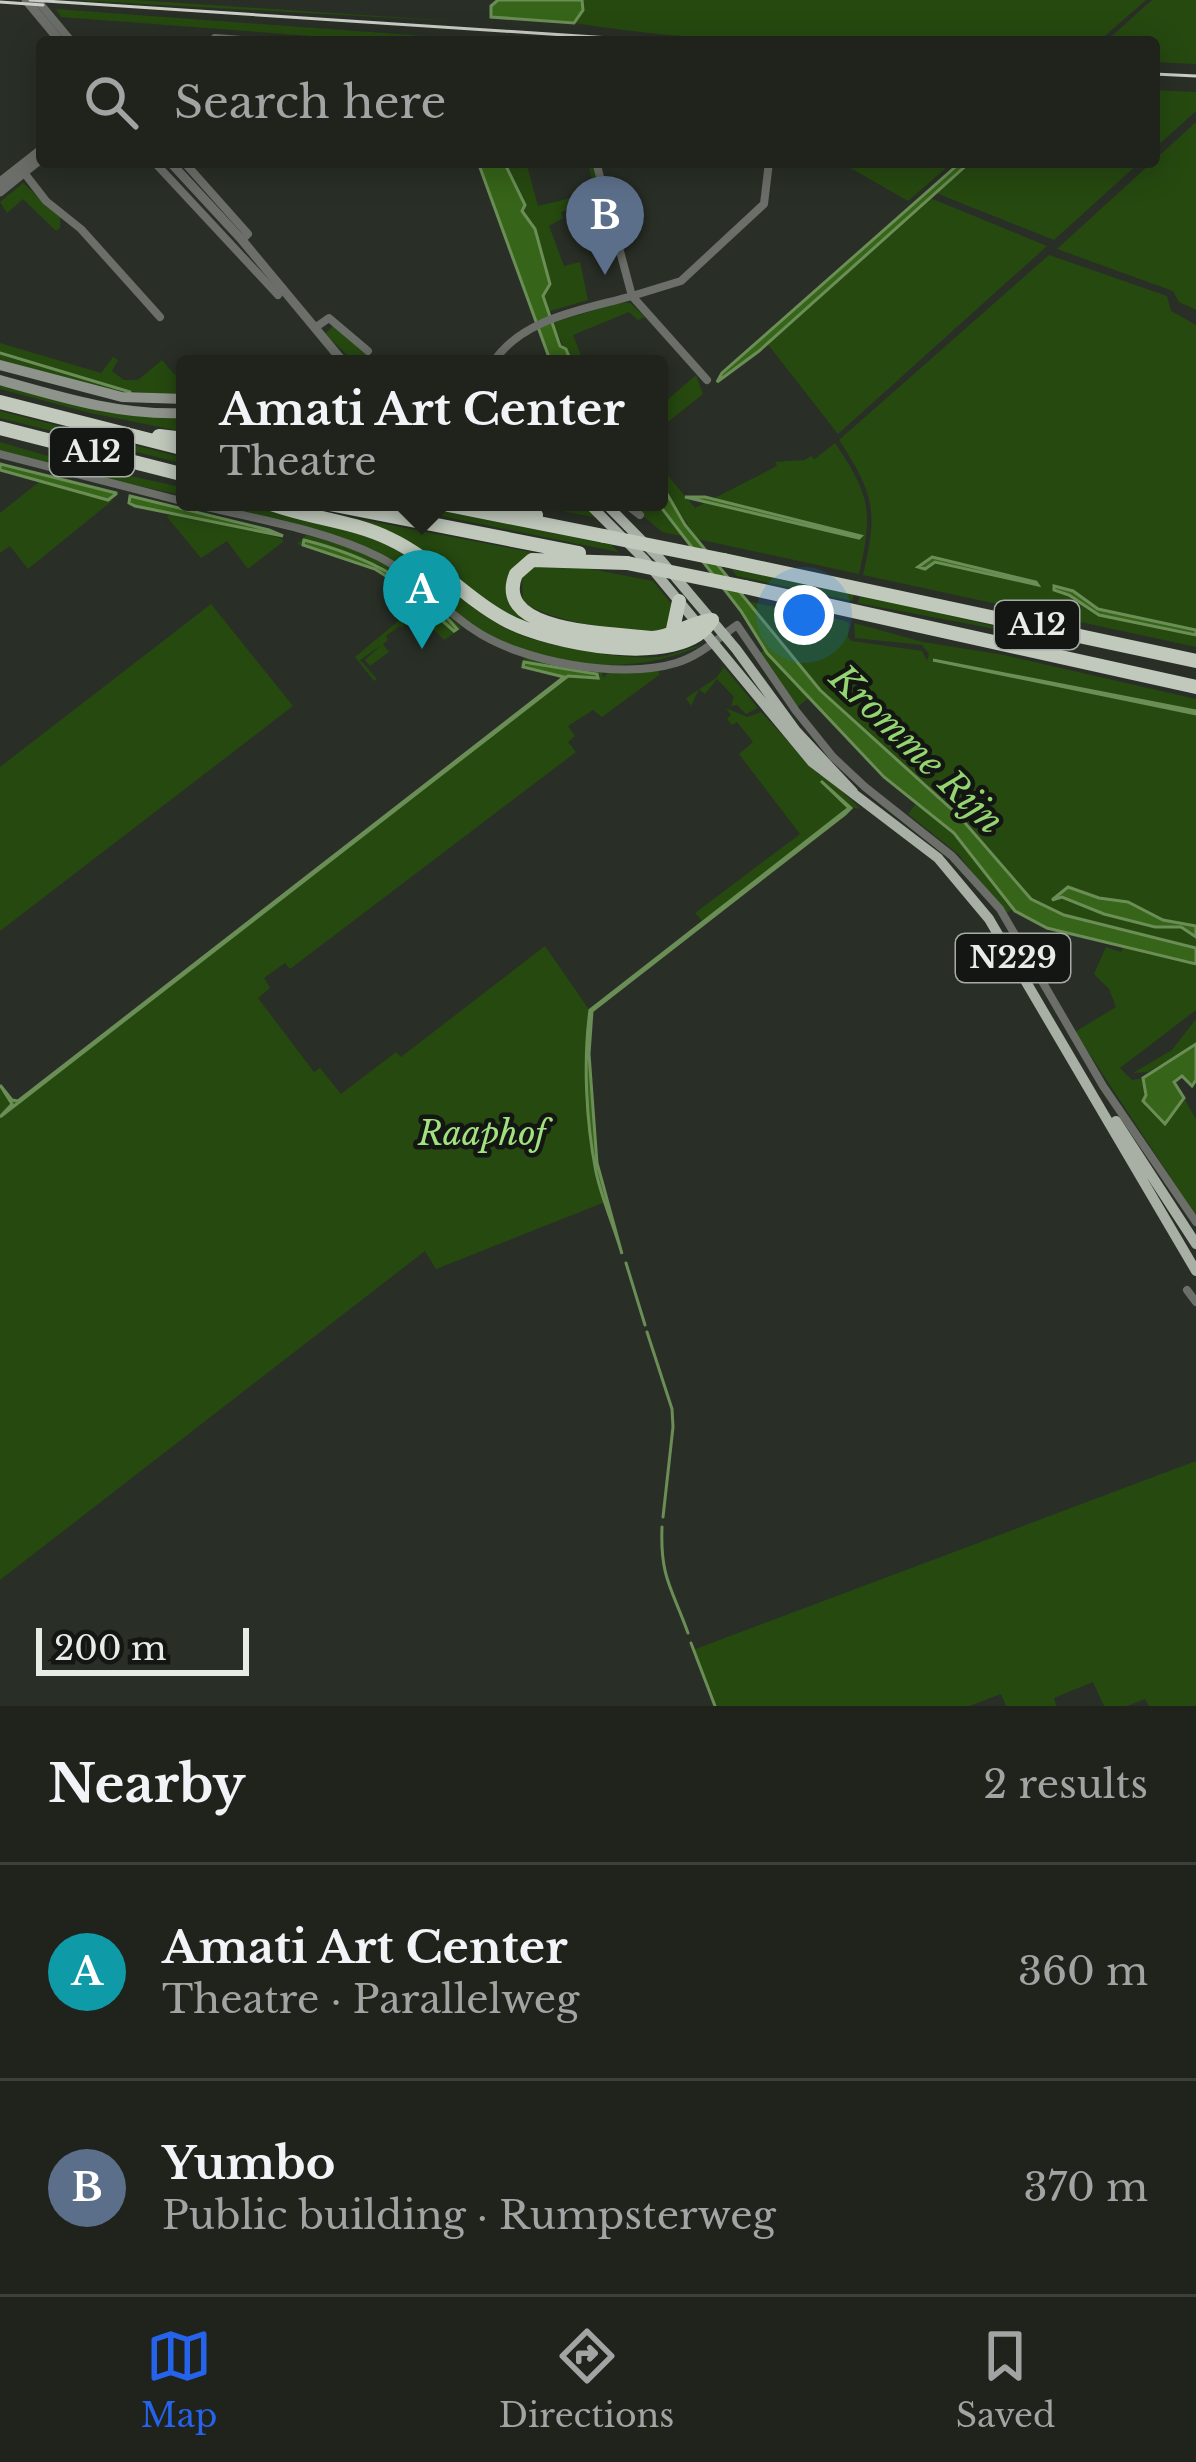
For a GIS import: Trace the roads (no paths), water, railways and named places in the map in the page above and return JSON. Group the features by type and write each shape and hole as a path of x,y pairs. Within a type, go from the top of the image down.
{"highway":[{"name":"A12","path":"0,402 176,447"},
{"name":"A12","path":"0,428 176,473"},
{"name":"A12","path":"94,428 176,438"},
{"path":"297,511 389,538 493,613 539,634 652,650 674,647 710,631"},
{"name":"A12","path":"364,511 854,609 1196,687"},
{"name":"A12","path":"479,511 858,586 1196,661"},
{"name":"A12","path":"525,511 586,532"},
{"name":"A12","path":"627,563 532,560 516,574 513,598 520,610 549,623 652,638 710,631"},
{"path":"672,634 680,602"}],"main road":[{"path":"0,365 107,394 176,399"},
{"path":"0,380 92,405 176,413"},
{"name":"N229","path":"595,511 855,794 941,854 989,919 1196,1271"},
{"name":"N229","path":"613,511 660,559 710,631"},
{"name":"N229","path":"1099,1100 1196,1244"}],"street":[{"path":"33,1 57,36"},
{"path":"33,1 66,36"},
{"path":"0,182 36,158"},
{"path":"160,168 242,240 338,355"},
{"path":"175,168 278,295"},
{"path":"189,168 248,234 242,240"},
{"path":"598,168 632,296 707,380"},
{"path":"499,355 512,338 552,319 681,280 764,204 768,168"},
{"path":"0,192 21,169"},
{"path":"21,169 46,201 81,230 160,317"},
{"path":"316,327 329,318 368,351"},
{"path":"0,454 176,500"},
{"path":"218,511 368,552 407,574 487,638 536,658 604,667 676,663 710,631 737,625 824,747 941,854 974,876 1000,909 1103,1086 1196,1222"},
{"path":"635,511 640,515"},
{"path":"1187,1290 1196,1302"}],"waterway":[{"path":"0,353 130,392"},
{"path":"626,1263 645,1325"},
{"path":"647,1332 672,1409 663,1517"},
{"path":"662,1527 665,1571 688,1633"},
{"path":"691,1643 715,1706"}],"railway":[{"path":"30,0 579,36"},
{"path":"0,2 43,5"},
{"path":"1160,74 1196,76"}],"place":[{"name":"Yumbo","path":"605,275"},
{"name":"Amati Art Center","path":"422,649"}],"water label":[{"name":"Kromme Rijn","path":"917,749"}],"park label":[{"name":"Raaphof","path":"482,1133"}]}
